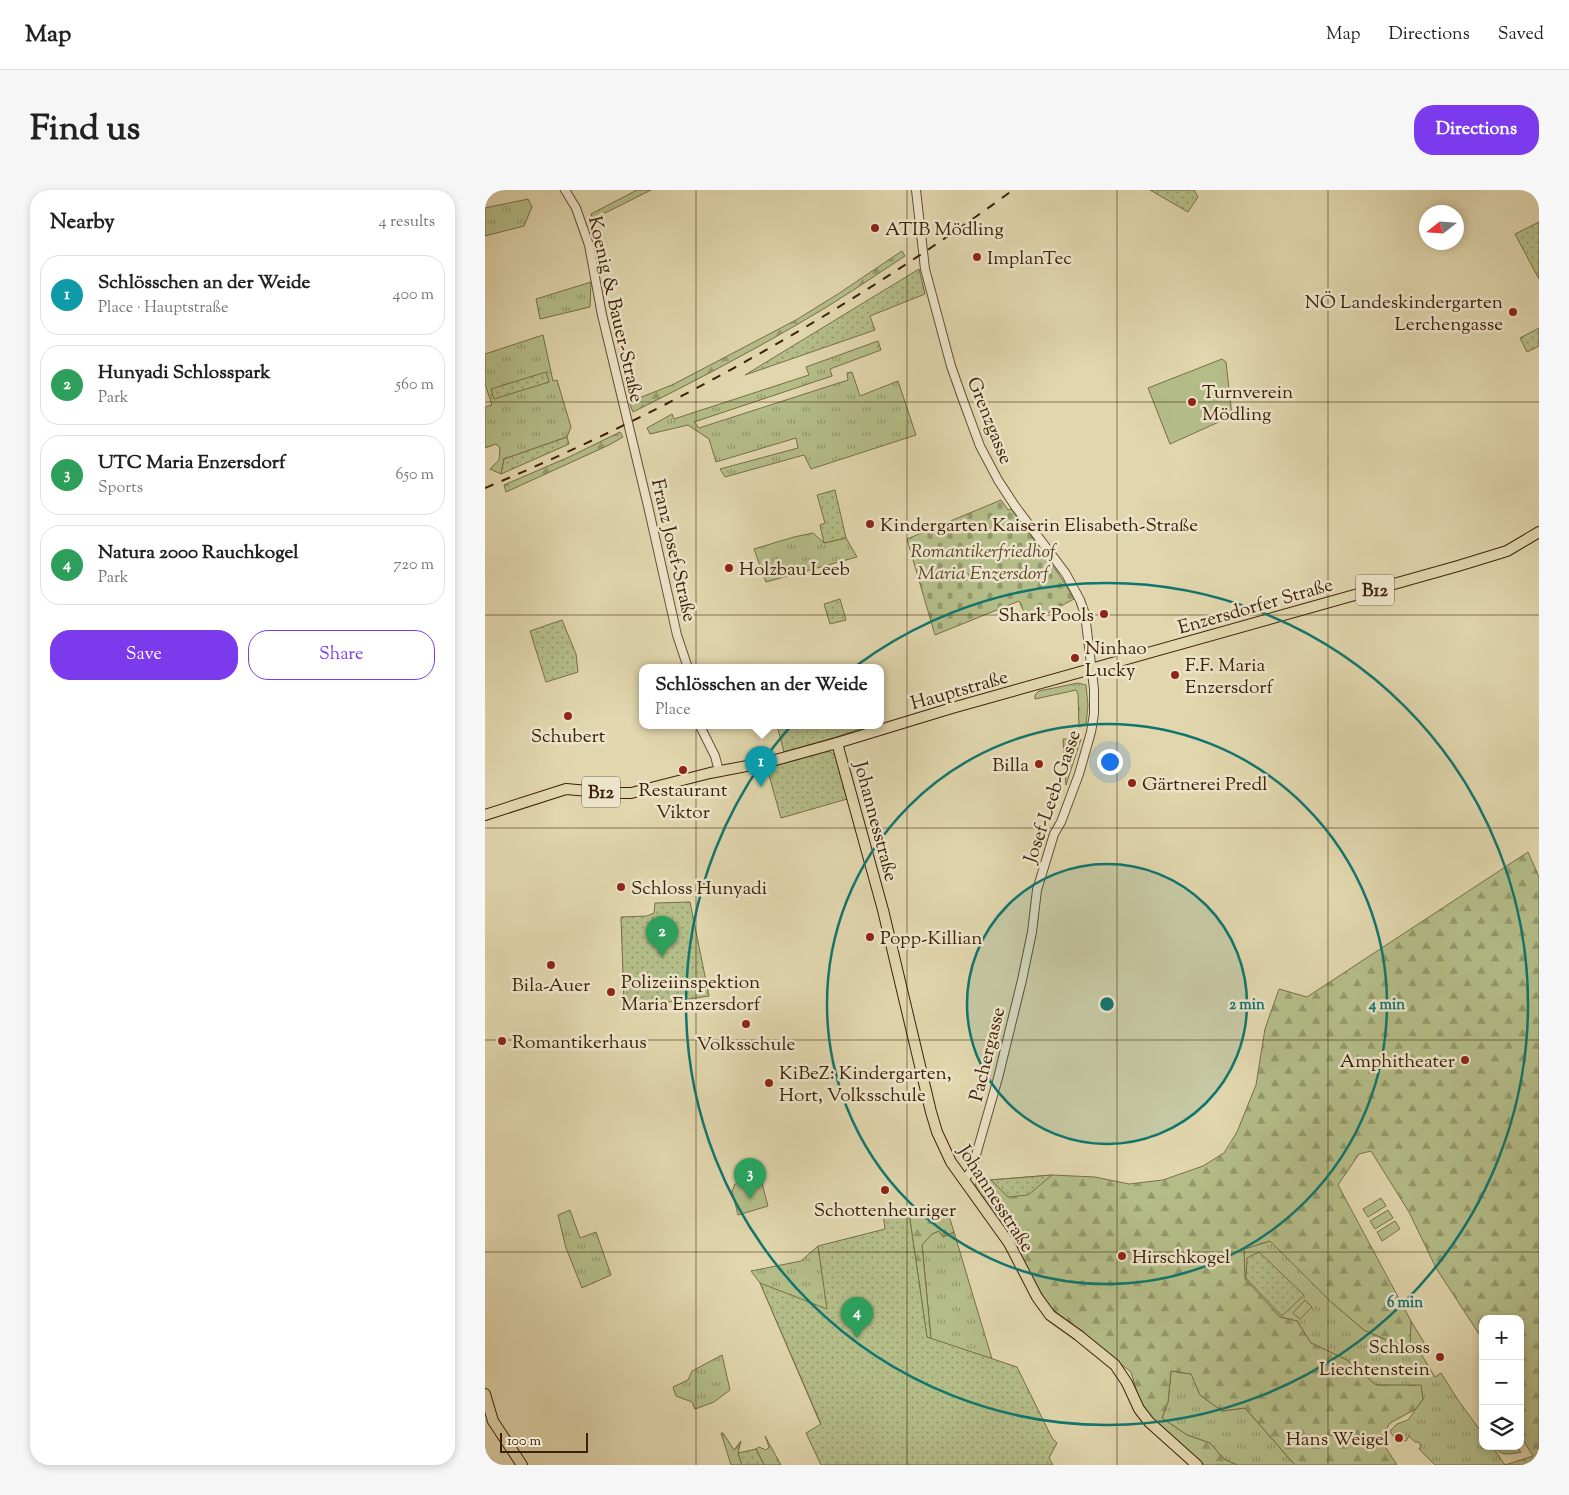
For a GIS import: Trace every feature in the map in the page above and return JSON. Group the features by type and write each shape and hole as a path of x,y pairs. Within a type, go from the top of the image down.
{"main road":[{"name":"Enzersdorfer Straße","path":"1093,670 1491,556 1507,551 1539,532"},
{"name":"Hauptstraße","path":"884,729 952,708 1093,670"},
{"name":"Hauptstraße","path":"485,815 566,789 623,794 719,771 753,765 883,729"},
{"name":"Johannesstraße","path":"837,743 883,910 931,1112 951,1162 1009,1243 1037,1297 1050,1316 1078,1335 1115,1365 1127,1383 1139,1409 1149,1422 1197,1465"},
{"path":"485,1394 493,1421 522,1465"}],"street":[{"name":"Koenig & Bauer-Straße","path":"565,190 578,214 589,245 601,315 632,438"},
{"name":"Grenzgasse","path":"916,190 925,269 951,366 963,400 980,446 998,480 1066,574 1080,600 1085,614 1093,670"},
{"name":"Franz Josef-Straße","path":"632,438 677,635 688,664"},
{"name":"Josef-Leeb-Gasse","path":"1032,932 1037,890 1054,834 1061,822 1079,774 1091,732 1095,701 1093,670"},
{"path":"702,729 715,756 719,771"},
{"name":"Pachergasse","path":"963,1180 972,1169 998,1078 1032,932"}],"green space":[{"path":"637,190 651,190 593,219 591,214"},
{"path":"1150,190 1194,190 1198,197 1188,212"},
{"path":"528,199 532,207 524,226 485,236 485,208"},
{"path":"1539,222 1539,279 1515,234"},
{"path":"902,251 905,256 812,316 696,380 633,412 629,402 672,385 796,320"},
{"path":"919,269 925,294 870,316 875,330 745,375"},
{"path":"591,282 590,307 540,319 536,299"},
{"path":"1539,328 1539,346 1527,352 1520,338"},
{"path":"543,335 553,381 557,380 571,427 567,437 504,459 501,474 490,469 499,460 500,448 496,444 485,448 485,407 492,405 485,384 485,354"},
{"path":"878,341 881,350 830,369 832,376 694,422 699,428 848,380 847,373 852,372 860,396 898,381 916,435 811,469 804,455 725,477 720,469 798,448 796,438 716,462 709,439 688,425 650,434 647,428 672,414 674,419 809,375 806,367"},
{"name":"Turnverein Mödling","path":"1222,359 1226,362 1232,416 1170,444 1148,388"},
{"path":"546,372 549,382 494,399 491,389"},
{"path":"620,432 623,437 609,445 506,492 504,485 569,457"},
{"path":"567,437 569,444 501,474 504,459"},
{"path":"835,490 846,538 824,543 820,525 825,523 817,495"},
{"name":"Romantikerfriedhof Maria Enzersdorf","path":"1001,500 1008,510 1011,509 1044,553 1074,599 1029,623 1019,601 935,635 907,539"},
{"path":"813,533 824,543 846,538 857,557 766,582 754,549"},
{"path":"840,599 846,620 830,624 824,604"},
{"path":"562,620 576,654 578,672 546,682 530,631"},
{"path":"1078,683 1086,685 1088,705 1086,725 1079,727 1078,694 1076,690 1035,699 1035,695 1039,691"},
{"path":"778,729 860,729 836,737 784,752"},
{"path":"1063,739 1081,739 1066,785"},
{"path":"829,751 836,756 847,799 781,818 767,768"},
{"path":"1528,852 1539,877 1539,1465 1505,1465 1533,1456 1524,1441 1524,1315 1479,1315 1479,1334 1436,1268 1409,1212 1371,1151 1359,1154 1338,1185 1411,1321 1410,1350 1364,1330 1330,1301 1270,1241 1244,1249 1245,1279 1280,1317 1297,1321 1311,1343 1347,1360 1376,1385 1421,1385 1423,1399 1416,1409 1390,1423 1385,1431 1386,1448 1397,1465 1295,1465 1245,1408 1222,1411 1200,1395 1191,1374 1171,1371 1168,1402 1162,1418 1187,1435 1210,1443 1224,1459 1237,1465 1205,1465 1186,1453 1143,1412 1131,1372 1048,1306 1039,1296 1014,1246 975,1185 977,1181 1052,1175 1095,1177 1129,1184 1163,1180 1203,1166 1224,1153 1237,1132 1256,1085 1265,1029 1279,989 1307,997"},
{"path":"690,902 709,996 669,1002 624,1005 621,917 647,916 654,913 655,903"},
{"path":"1052,1175 1028,1195 1008,1197 991,1180"},
{"path":"760,1176 768,1206 738,1215 732,1191 735,1184"},
{"path":"1381,1198 1386,1206 1368,1217 1363,1209"},
{"path":"946,1206 954,1232 943,1237 939,1231 932,1234 922,1245 931,1339 927,1338 909,1213"},
{"path":"570,1210 580,1238 596,1232 611,1275 582,1288 566,1248 558,1215"},
{"path":"1388,1210 1393,1218 1375,1229 1370,1221"},
{"path":"883,1213 909,1213 927,1337 1017,1367 1052,1438 1057,1443 1049,1458 1053,1465 821,1465 806,1433 821,1424 760,1283 827,1309 818,1246 885,1229"},
{"path":"1395,1221 1400,1229 1382,1241 1377,1232"},
{"path":"939,1231 943,1237 954,1232 992,1359 931,1339 922,1244 932,1234"},
{"path":"1270,1241 1330,1301 1364,1330 1409,1350 1411,1321 1428,1349 1421,1354 1435,1377 1441,1373 1479,1429 1479,1450 1495,1450 1505,1465 1435,1465 1419,1449 1421,1446 1419,1442 1415,1442 1409,1436 1406,1441 1394,1437 1390,1431 1397,1424 1408,1420 1423,1399 1421,1386 1376,1385 1347,1360 1311,1343 1297,1321 1280,1317 1245,1280 1244,1249"},
{"path":"818,1246 828,1309 821,1425 760,1283 751,1271 801,1261"},
{"path":"1259,1252 1304,1295 1282,1316 1246,1278 1247,1258"},
{"path":"1305,1300 1312,1307 1300,1319 1293,1313"},
{"path":"722,1355 730,1390 714,1402 695,1409 692,1402 676,1396 673,1387 688,1380 692,1371"},
{"path":"1171,1371 1192,1374 1200,1395 1222,1411 1245,1408 1295,1465 1237,1465 1224,1459 1210,1443 1187,1435 1162,1418 1168,1402"},
{"path":"721,1433 723,1433 734,1450 741,1441 738,1453 742,1465 731,1465"},
{"path":"765,1436 781,1465 764,1465 756,1449 759,1447 766,1450 769,1447"},
{"path":"756,1449 764,1465 742,1465 738,1453"},
{"path":"1498,1450 1519,1450 1521,1452 1509,1454"}],"railway":[{"path":"485,488 555,458 623,425 758,355 888,276 1013,190"}],"place":[{"name":"ATIB Mödling","path":"875,228"},
{"name":"ImplanTec","path":"977,257"},
{"name":"NÖ Landeskindergarten Lerchengasse","path":"1513,312"},
{"name":"Turnverein Mödling","path":"1192,402"},
{"name":"Kindergarten Kaiserin Elisabeth-Straße","path":"870,524"},
{"name":"Holzbau Leeb","path":"729,568"},
{"name":"Shark Pools","path":"1104,614"},
{"name":"Ninhao Lucky","path":"1075,658"},
{"name":"F.F. Maria Enzersdorf","path":"1175,675"},
{"name":"Schubert","path":"568,716"},
{"name":"Billa","path":"1039,764"},
{"name":"Restaurant Viktor","path":"683,770"},
{"name":"Gärtnerei Predl","path":"1132,783"},
{"name":"Schlösschen an der Weide","path":"761,787"},
{"name":"Schloss Hunyadi","path":"621,887"},
{"name":"Popp-Killian","path":"870,937"},
{"name":"Hunyadi Schlosspark","path":"662,957"},
{"name":"Bila-Auer","path":"551,965"},
{"name":"Polizeiinspektion Maria Enzersdorf","path":"611,992"},
{"name":"Volksschule","path":"746,1024"},
{"name":"Romantikerhaus","path":"502,1041"},
{"name":"Amphitheater","path":"1465,1060"},
{"name":"KiBeZ: Kindergarten, Hort, Volksschule","path":"769,1083"},
{"name":"Schottenheuriger","path":"885,1190"},
{"name":"UTC Maria Enzersdorf","path":"750,1199"},
{"name":"Hirschkogel","path":"1122,1256"},
{"name":"Natura 2000 Rauchkogel","path":"857,1338"},
{"name":"Schloss Liechtenstein","path":"1440,1357"},
{"name":"Hans Weigel","path":"1399,1438"}]}
